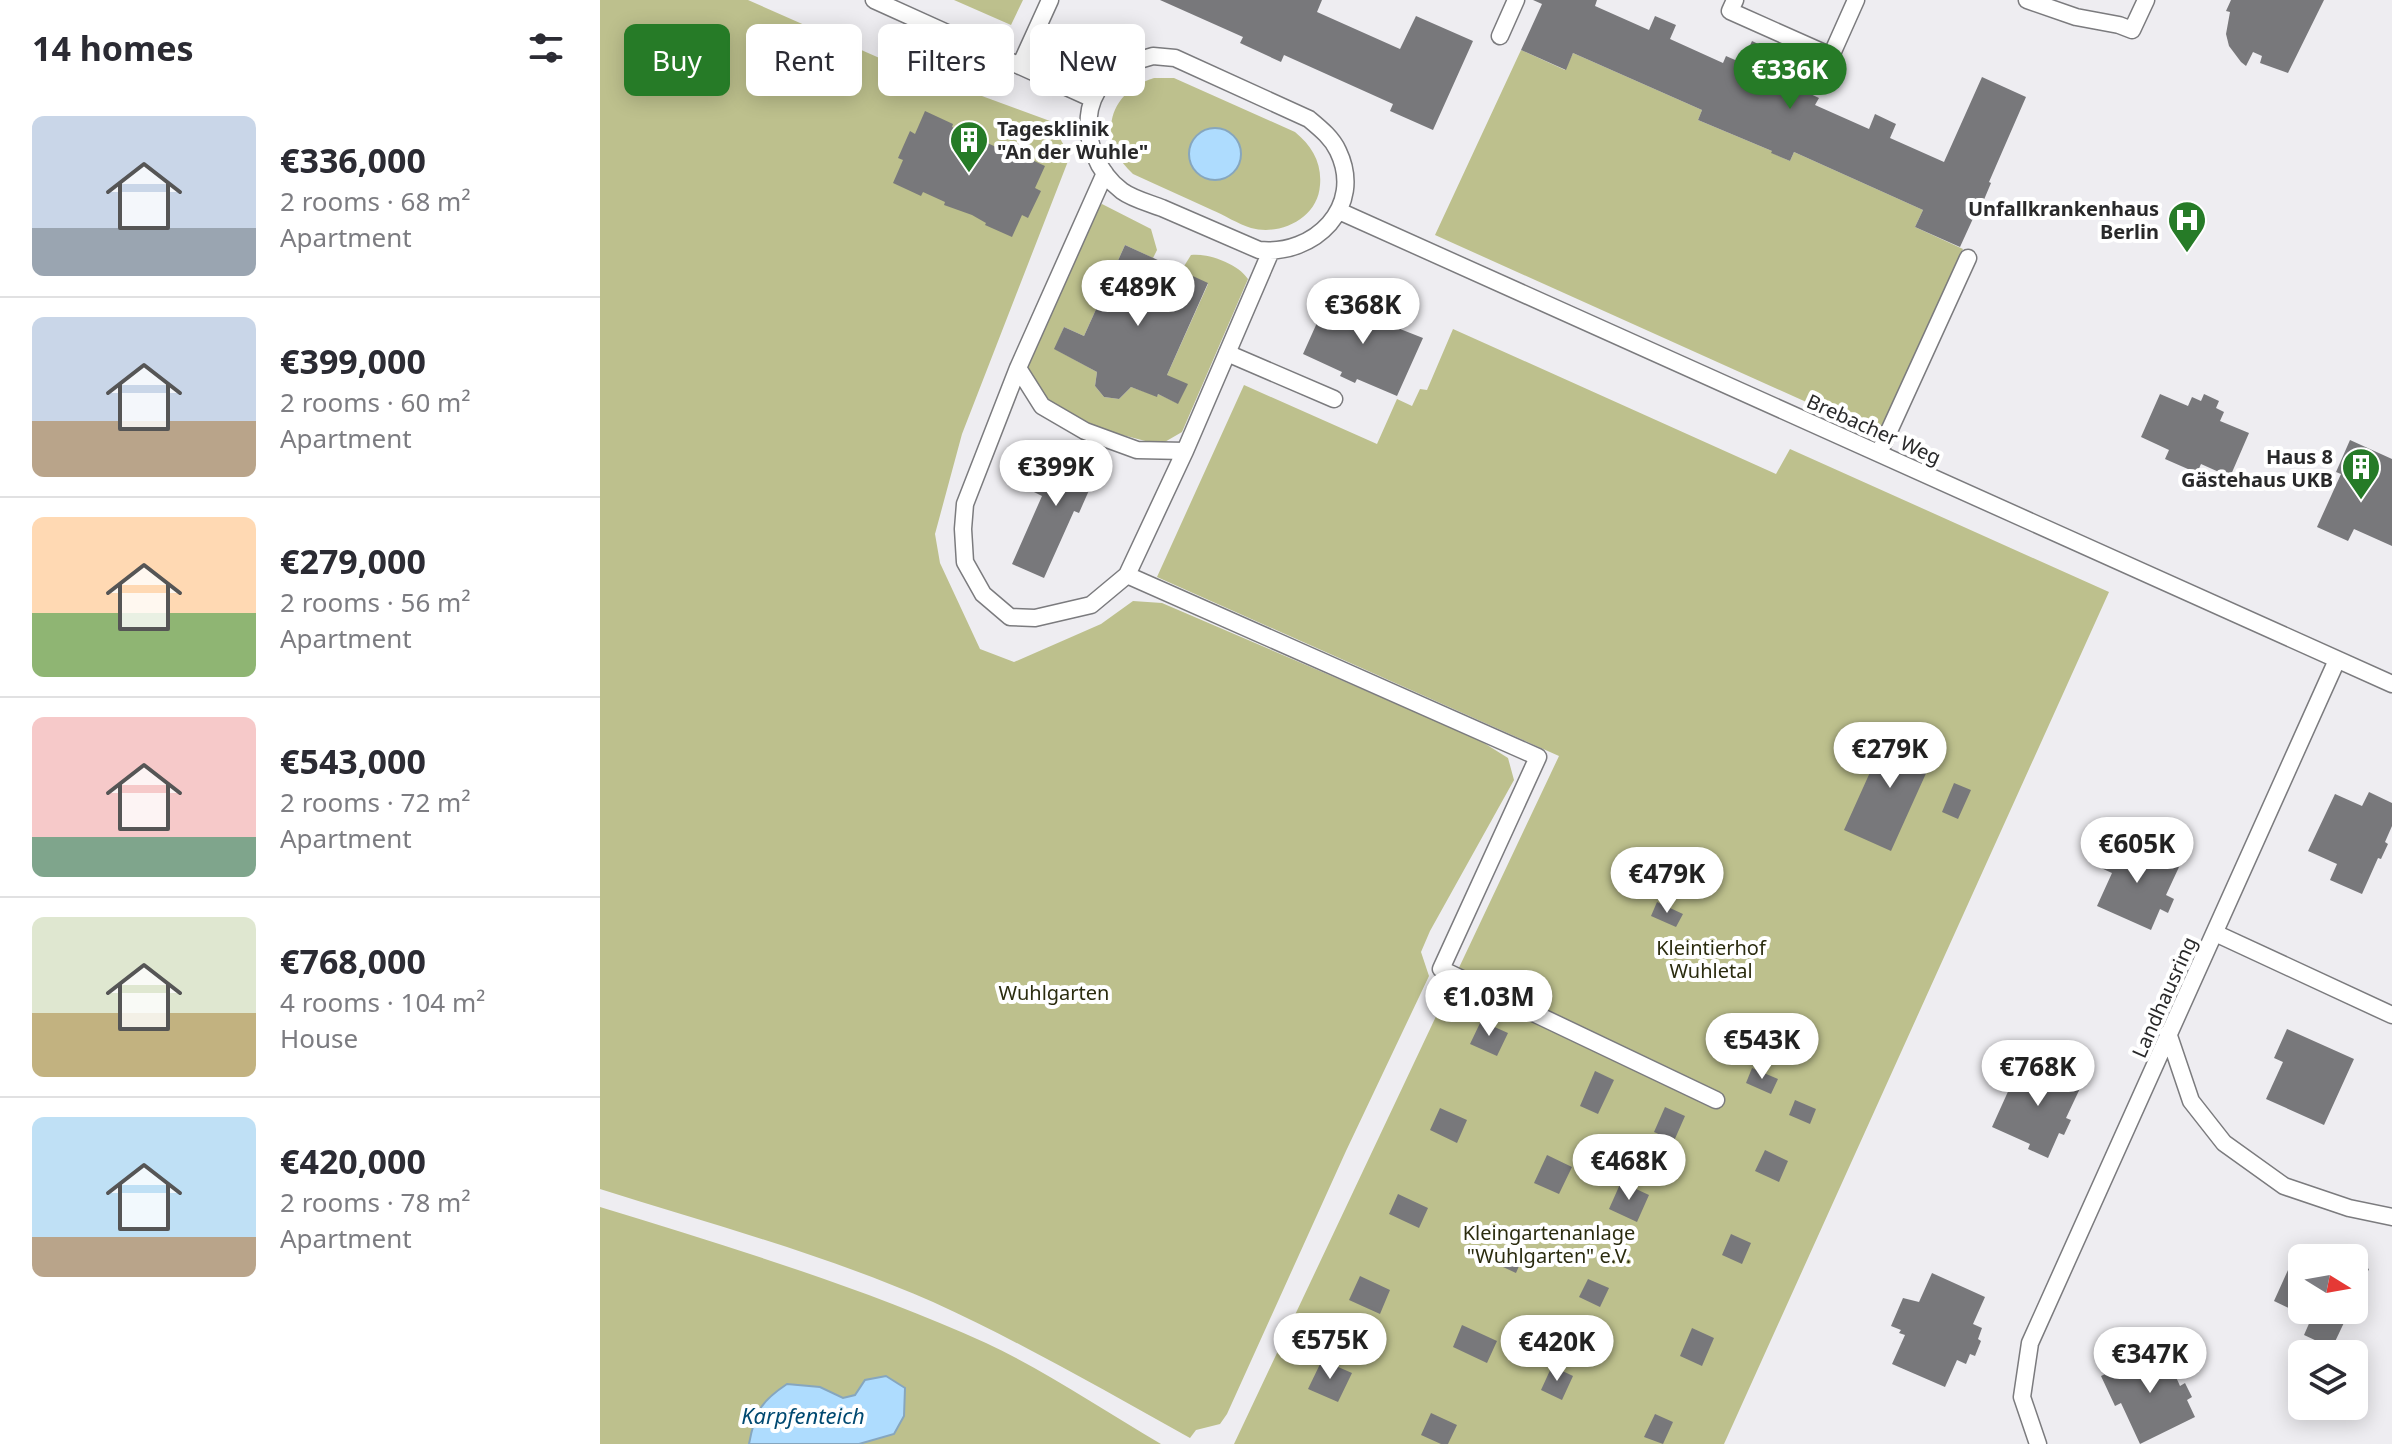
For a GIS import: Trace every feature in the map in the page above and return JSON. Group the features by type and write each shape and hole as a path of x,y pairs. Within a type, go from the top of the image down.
{"lane":[{"path":"874,0 1093,99"},
{"path":"1020,66 1050,0"},
{"path":"1500,36 1516,0"},
{"path":"1735,0 1730,11 1831,56 1856,0"},
{"path":"2027,0 2076,17 2132,30 2146,0"},
{"path":"1153,56 1175,58 1309,119 1327,133 1339,152 1345,174 1339,211 1321,234 1302,246 1259,250 1123,191 1105,173 1093,154 1088,133 1093,99 1113,73 1132,62 1153,56"},
{"path":"1105,173 1018,368 965,504 965,562 983,594 1010,617 1035,618 1091,605 1127,575 1185,451 1271,251"},
{"name":"Brebacher Weg","path":"1339,211 2392,684"},
{"path":"1879,453 1968,258"},
{"path":"1227,353 1334,399"},
{"path":"1018,368 1042,406 1085,431 1137,450 1185,451"},
{"path":"1127,575 1538,757 1441,969 1716,1100"},
{"name":"Landhausring","path":"2038,1444 2022,1397 2030,1343 2337,660"},
{"path":"2215,933 2392,1015"},
{"path":"2168,1033 2191,1101 2224,1143 2284,1186 2349,1208 2392,1217"}],"green space":[{"name":"Wuhlgarten","path":"600,0 748,0 802,24 746,24 746,96 862,96 862,50 878,57 878,96 982,96 1050,121 1070,156 962,434 935,534 940,563 980,649 1014,662 1101,624 1133,601 1162,603 1476,738 1508,758 1514,780 1430,931 1421,952 1429,976 1227,1414 1220,1424 1196,1430 1190,1438 1031,1350 893,1285 810,1255 600,1189"},
{"path":"954,0 1023,0 1009,24"},
{"path":"1521,50 1565,70 1573,53 1702,110 1698,120 1790,161 1794,152 1923,210 1915,227 1963,249 1882,430 1875,433 1435,235"},
{"path":"1154,78 1174,78 1295,132 1311,149 1319,169 1320,185 1313,207 1285,227 1251,228 1133,174 1114,147 1112,119 1124,96 1145,96 1145,82"},
{"path":"1102,204 1151,229 1157,250 1153,258 1125,245 1084,336 1064,327 1055,349 1097,372 1095,386 1104,397 1119,399 1131,387 1177,403 1167,375 1208,284 1181,271 1191,255 1222,261 1248,279 1182,432 1163,443 1092,427 1040,396 1025,369 1096,208"},
{"path":"1453,329 1776,474 1790,449 2109,592 1724,1444 1234,1444 1559,756 1157,577 1244,385 1377,444 1397,399 1412,406 1420,389 1427,390"},
{"path":"600,1207 795,1269 939,1323 1030,1366 1161,1444 859,1444 894,1434 855,1395 843,1398 820,1387 754,1418 749,1444 600,1444"}],"water":[{"path":"1215,128 1233,136 1241,154 1233,172 1215,180 1197,172 1189,154 1197,136"},
{"name":"Karpfenteich","path":"886,1376 905,1388 904,1416 894,1434 859,1444 749,1444 760,1409 787,1384 820,1387 843,1398 855,1395 865,1380"}],"building":[{"path":"1160,0 1322,0 1317,12 1400,49 1416,16 1473,41 1433,130 1390,111 1393,104 1284,55 1281,62 1240,43 1243,37"},
{"path":"1533,0 1597,0 1595,6 1649,30 1655,16 1676,25 1670,39 1723,63 1726,56 1742,63 1752,41 1773,51 1774,48 1812,68 1802,90 1819,98 1815,105 1869,129 1875,114 1896,124 1890,138 1944,162 1982,77 2026,97 1983,202 1960,247 1915,227 1923,210 1794,152 1790,161 1698,120 1702,110 1573,53 1566,70 1521,50 1542,4"},
{"path":"2231,0 2324,0 2288,73 2260,63 2262,56 2253,52 2246,66 2241,62 2229,46 2226,34 2230,12 2226,11"},
{"name":"Tagesklinik \"An der Wuhle\"","path":"925,111 953,124 952,127 1045,166 1035,188 1041,191 1028,218 1022,215 1012,237 923,192 921,196 893,183 903,160 898,158 910,131 915,134"},
{"path":"1125,245 1208,283 1167,375 1188,384 1178,404 1158,394 1157,397 1131,387 1119,399 1104,397 1095,386 1097,372 1054,349 1064,327 1084,336"},
{"path":"1329,296 1423,338 1397,396 1357,379 1355,383 1340,376 1342,372 1303,354"},
{"path":"2160,394 2188,406 2192,397 2201,401 2204,394 2219,401 2216,408 2224,412 2220,421 2249,433 2230,477 2201,464 2197,473 2165,459 2169,450 2141,437"},
{"name":"Haus 8 Gästehaus UKB","path":"2350,440 2392,459 2392,546 2354,529 2348,541 2317,527 2341,474 2336,472"},
{"path":"1066,443 1099,458 1090,477 1094,479 1079,513 1074,511 1044,578 1012,564 1042,496 1034,492 1049,459 1057,462"},
{"path":"1890,728 1937,749 1891,851 1844,830"},
{"path":"1954,783 1971,790 1958,819 1942,812"},
{"path":"2369,792 2392,803 2392,826 2385,842 2388,844 2381,859 2378,858 2362,894 2330,880 2337,864 2308,851 2335,794 2362,806"},
{"path":"2114,840 2179,867 2166,895 2174,899 2168,913 2160,909 2151,930 2097,906 2112,873 2101,868"},
{"path":"1657,902 1683,914 1676,927 1651,916"},
{"path":"1481,1021 1508,1033 1497,1056 1470,1044"},
{"path":"2287,1029 2354,1059 2324,1125 2266,1099 2283,1062 2274,1058"},
{"path":"2020,1065 2048,1078 2052,1068 2083,1082 2066,1118 2071,1120 2064,1135 2059,1133 2048,1158 2028,1149 2030,1144 1992,1127"},
{"path":"1752,1068 1778,1079 1771,1094 1746,1083"},
{"path":"1595,1071 1614,1080 1598,1114 1580,1106"},
{"path":"1795,1100 1816,1109 1810,1124 1789,1115"},
{"path":"1665,1107 1685,1116 1674,1141 1654,1132"},
{"path":"1440,1108 1467,1120 1457,1143 1430,1130"},
{"path":"1765,1150 1788,1161 1779,1182 1755,1171"},
{"path":"1547,1155 1572,1167 1559,1194 1534,1183"},
{"path":"1621,1182 1649,1195 1637,1222 1609,1209"},
{"path":"1398,1194 1428,1208 1419,1228 1389,1214"},
{"path":"1731,1234 1751,1243 1742,1264 1722,1255"},
{"path":"1513,1244 1526,1250 1516,1273 1503,1267"},
{"path":"2288,1270 2288,1308 2274,1301"},
{"path":"1932,1273 1985,1297 1973,1324 1982,1328 1975,1356 1970,1354 1966,1364 1957,1360 1945,1387 1892,1364 1905,1335 1891,1326 1903,1298 1919,1302"},
{"path":"1360,1276 1390,1290 1380,1314 1349,1300"},
{"path":"1588,1279 1609,1288 1600,1307 1579,1297"},
{"path":"2309,1324 2343,1324 2336,1340 2315,1340 2304,1335"},
{"path":"1462,1325 1497,1341 1487,1363 1453,1347"},
{"path":"1692,1328 1714,1338 1702,1366 1680,1356"},
{"path":"2164,1346 2180,1386 2185,1383 2192,1397 2187,1400 2195,1417 2140,1444 2121,1403 2115,1406 2101,1376"},
{"path":"1322,1360 1352,1373 1338,1402 1308,1389"},
{"path":"1552,1366 1573,1376 1562,1400 1541,1390"},
{"path":"1431,1413 1457,1425 1448,1444 1421,1435"},
{"path":"1655,1414 1673,1422 1663,1444 1644,1437"}],"place":[{"name":"Tagesklinik \"An der Wuhle\"","path":"969,174"},
{"name":"Unfallkrankenhaus Berlin","path":"2187,254"},
{"name":"Haus 8 Gästehaus UKB","path":"2361,501"}],"park label":[{"name":"Kleintierhof Wuhletal","path":"1711,958"},
{"name":"Kleingartenanlage \"Wuhlgarten\" e.V.","path":"1549,1244"}]}
